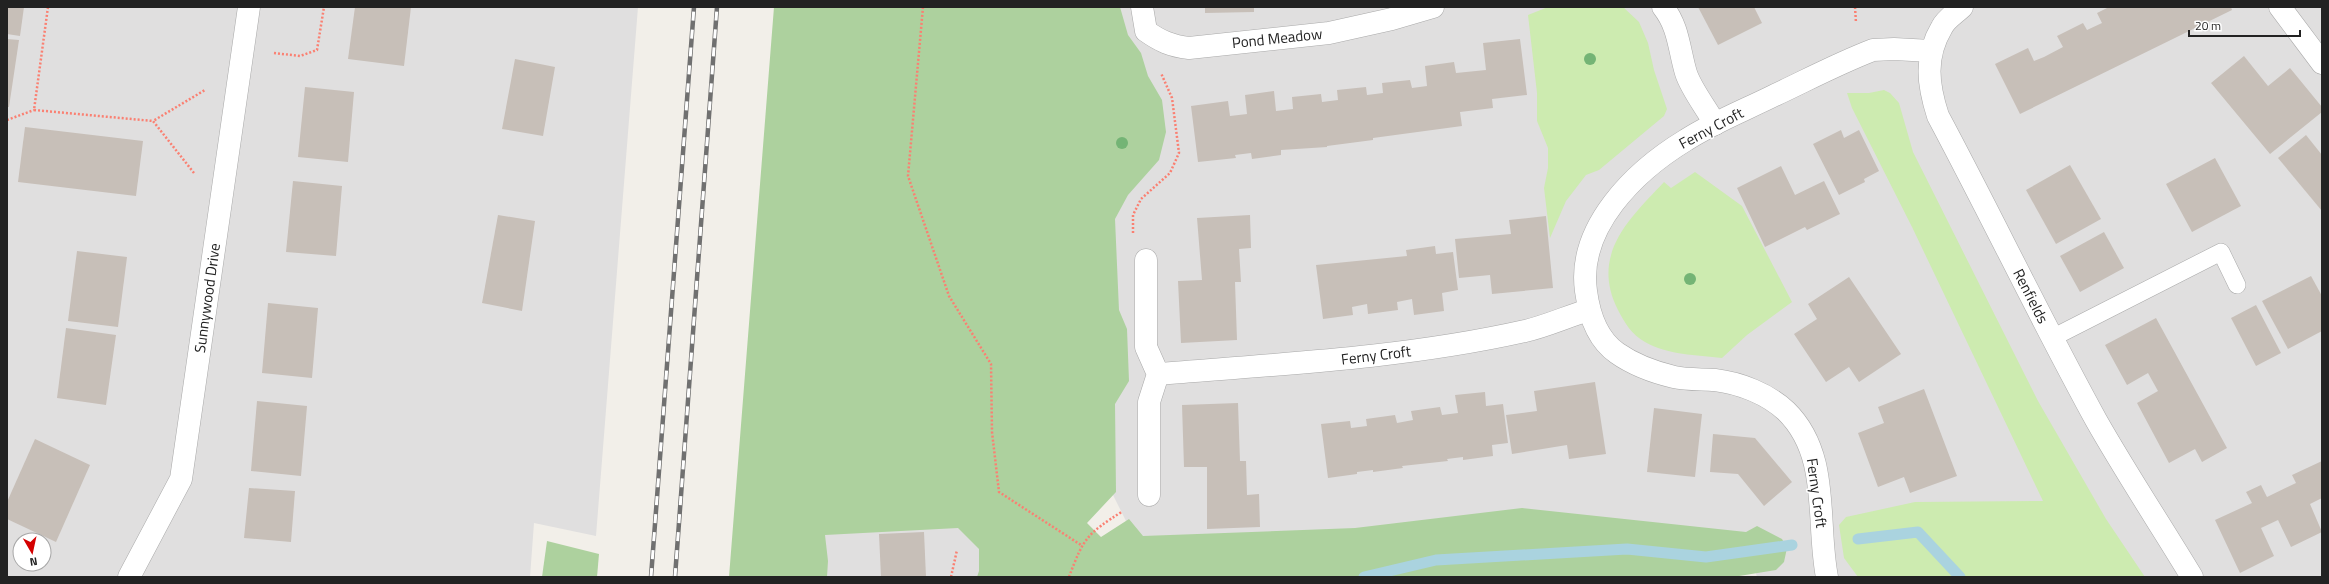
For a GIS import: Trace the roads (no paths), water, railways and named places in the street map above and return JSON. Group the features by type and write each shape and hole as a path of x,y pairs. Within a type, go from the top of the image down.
{"street":[{"name":"Sunnywood Drive","path":"129,577 181,479 249,7"},
{"name":"Pond Meadow","path":"1142,7 1146,31 1160,41 1174,46 1189,48 1329,32 1392,20 1433,7"},
{"path":"1663,7 1669,15 1678,37 1686,74 1715,124"},
{"name":"Renfields","path":"1962,7 1942,26 1931,51 1928,72 1930,92 1938,116 2052,338 2124,469 2156,516 2192,577"},
{"path":"2280,7 2322,63"},
{"name":"Ferny Croft","path":"1827,577 1818,476 1809,443 1786,411 1755,390 1718,381 1675,378 1640,367 1615,351 1598,331 1589,310 1585,284 1585,260 1594,234 1610,209 1632,183 1655,161 1686,140 1715,124 1873,50 1894,49 1931,51"},
{"path":"1146,260 1146,347 1158,374 1149,402 1149,495"},
{"name":"Ferny Croft","path":"1158,374 1311,363 1397,353 1527,331 1589,310"}],"lane":[{"path":"2052,338 2221,252 2237,285"}],"waterway":[{"path":"1858,539 1918,532 1960,577"},
{"path":"1364,577 1436,560 1627,549 1706,557 1792,545"}],"railway":[{"path":"651,577 694,7"},
{"path":"675,577 717,7"}]}
